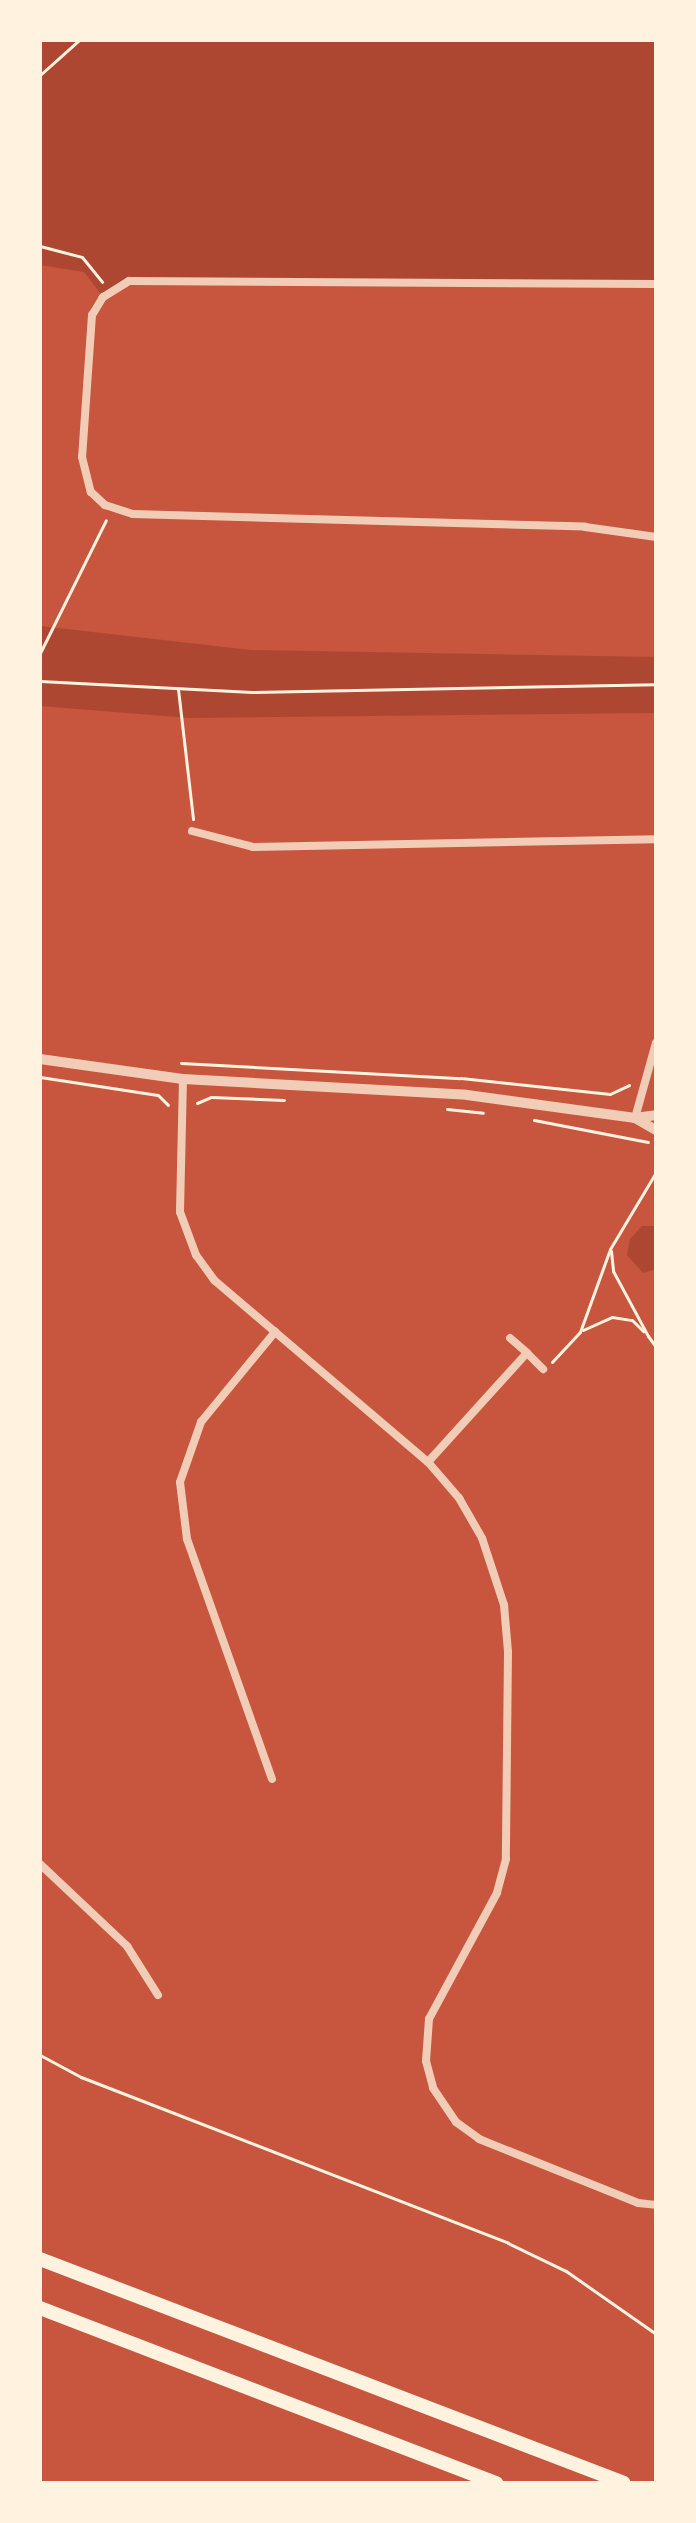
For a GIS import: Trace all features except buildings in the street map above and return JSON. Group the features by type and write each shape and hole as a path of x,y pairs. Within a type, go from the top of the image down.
{"highway":[{"path":"40,2259 624,2483"},
{"path":"40,2308 497,2483"}],"street":[{"path":"656,284 144,279 108,293 92,315 82,457 91,492 112,508 133,514 585,527 656,537"},
{"path":"192,831 253,847 656,839"},
{"path":"635,1118 656,1043"},
{"path":"40,1059 183,1079 467,1095 635,1118 656,1115"},
{"path":"183,1079 179,1197 189,1242 214,1280 428,1462 459,1498 491,1559 504,1605 508,1652 506,1859 497,1893 429,2019 426,2061 433,2088 456,2122 479,2139 638,2203 656,2205"},
{"path":"635,1118 656,1130"},
{"path":"272,1779 187,1539 180,1482 201,1422 275,1332"},
{"path":"510,1338 543,1369"},
{"path":"428,1462 527,1353"},
{"path":"40,1864 127,1946 158,1995"}],"path":[{"path":"40,75 79,40"},
{"path":"40,246 82,257 108,293"},
{"path":"40,653 112,508"},
{"path":"40,681 252,692 656,684"},
{"path":"178,689 195,807 192,831"},
{"path":"175,1063 461,1078 610,1094 623,1091 633,1079"},
{"path":"40,1077 158,1095 168,1104 170,1120 191,1121 196,1104 211,1097 286,1101"},
{"path":"437,1109 489,1114"},
{"path":"531,1119 656,1144"},
{"path":"580,1332 611,1247 656,1172"},
{"path":"611,1247 613,1271 656,1347"},
{"path":"543,1369 580,1332 603,1318 621,1317 648,1336"},
{"path":"40,2055 81,2077 508,2243 566,2271 656,2334"}],"shaded area":[{"path":"40,40 656,40 656,284 129,281 103,297 84,272 40,265"},
{"path":"40,626 251,650 656,657 656,713 189,718 40,706"},
{"path":"642,1226 656,1226 656,1269 643,1273 627,1255 630,1239"}]}
